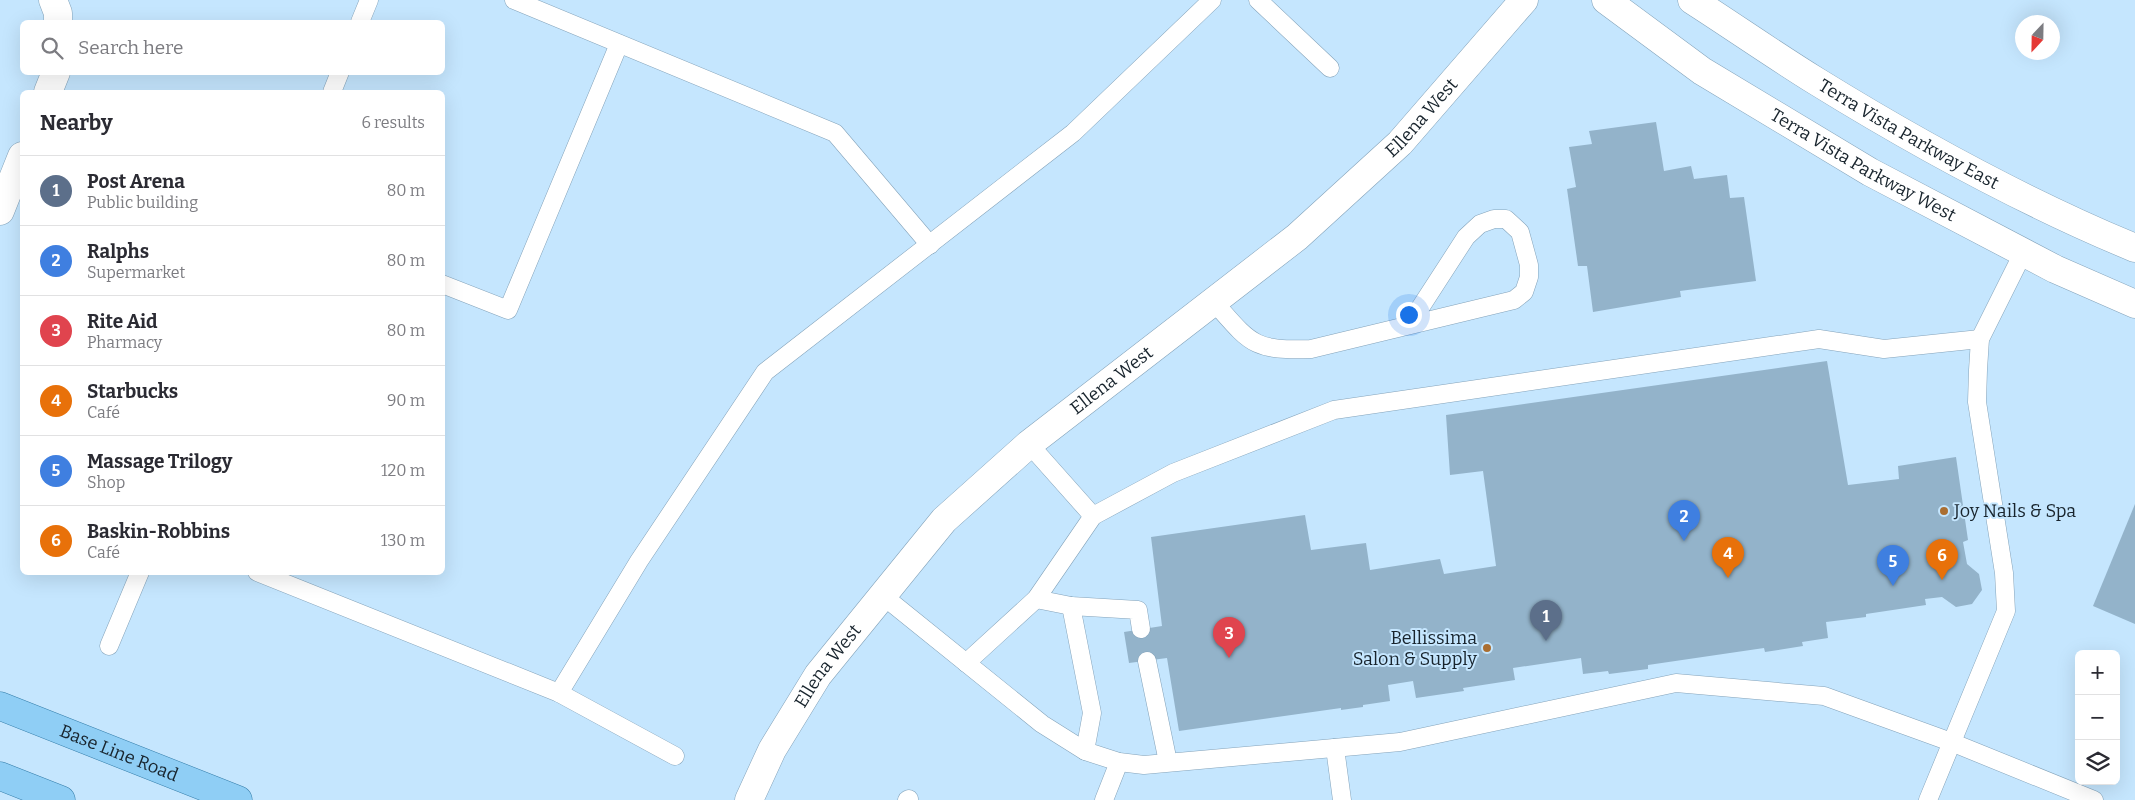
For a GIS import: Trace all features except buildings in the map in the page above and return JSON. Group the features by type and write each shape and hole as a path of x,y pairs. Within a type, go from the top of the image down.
{"main road":[{"name":"Base Line Road","path":"0,706 238,800"},
{"path":"0,776 61,800"}],"street":[{"name":"Ellena West","path":"749,800 772,750 818,675 944,520 1029,444 1297,237 1400,143 1524,0"},
{"name":"Terra Vista Parkway West","path":"1606,0 1702,71 1870,172 2055,269 2135,304"},
{"name":"Terra Vista Parkway East","path":"1692,0 1816,81 1933,150 2072,222 2135,248"},
{"path":"49,90 55,75"},
{"path":"0,211 20,161"}],"lane":[{"path":"361,20 369,0"},
{"path":"514,0 835,133 930,244"},
{"path":"559,693 639,561 765,372 1073,133 1212,0"},
{"path":"1258,0 1330,68"},
{"path":"445,285 508,310 620,44"},
{"path":"333,90 339,75"},
{"path":"1214,302 1243,335 1258,345 1278,350 1311,349 1514,300 1524,292 1530,277 1529,265 1520,232 1506,220 1494,219 1480,224 1466,237 1410,325"},
{"path":"1928,800 2006,611 2004,573 1977,402 1980,339 2023,252"},
{"path":"966,663 1036,599 1093,516 1173,473 1334,410 1820,338 1884,349 1980,339"},
{"path":"1029,444 1093,516"},
{"path":"109,646 139,575"},
{"path":"265,575 559,693 675,756"},
{"path":"882,595 1042,724 1085,751 1119,762 1144,765 1400,742 1676,683 1824,696 1951,742 2094,800"},
{"path":"1036,599 1071,606 1138,610 1142,629"},
{"path":"1071,606 1092,713 1085,751"},
{"path":"1147,661 1168,762"},
{"path":"1335,748 1342,800"},
{"path":"1104,800 1119,762"}],"place":[{"name":"Joy Nails & Spa","path":"1944,511"},
{"name":"Ralphs","path":"1684,541"},
{"name":"Starbucks","path":"1728,578"},
{"name":"Baskin-Robbins","path":"1942,580"},
{"name":"Massage Trilogy","path":"1893,586"},
{"name":"Post Arena","path":"1546,641"},
{"name":"Bellissima Salon & Supply","path":"1487,648"},
{"name":"Rite Aid","path":"1229,658"}]}
